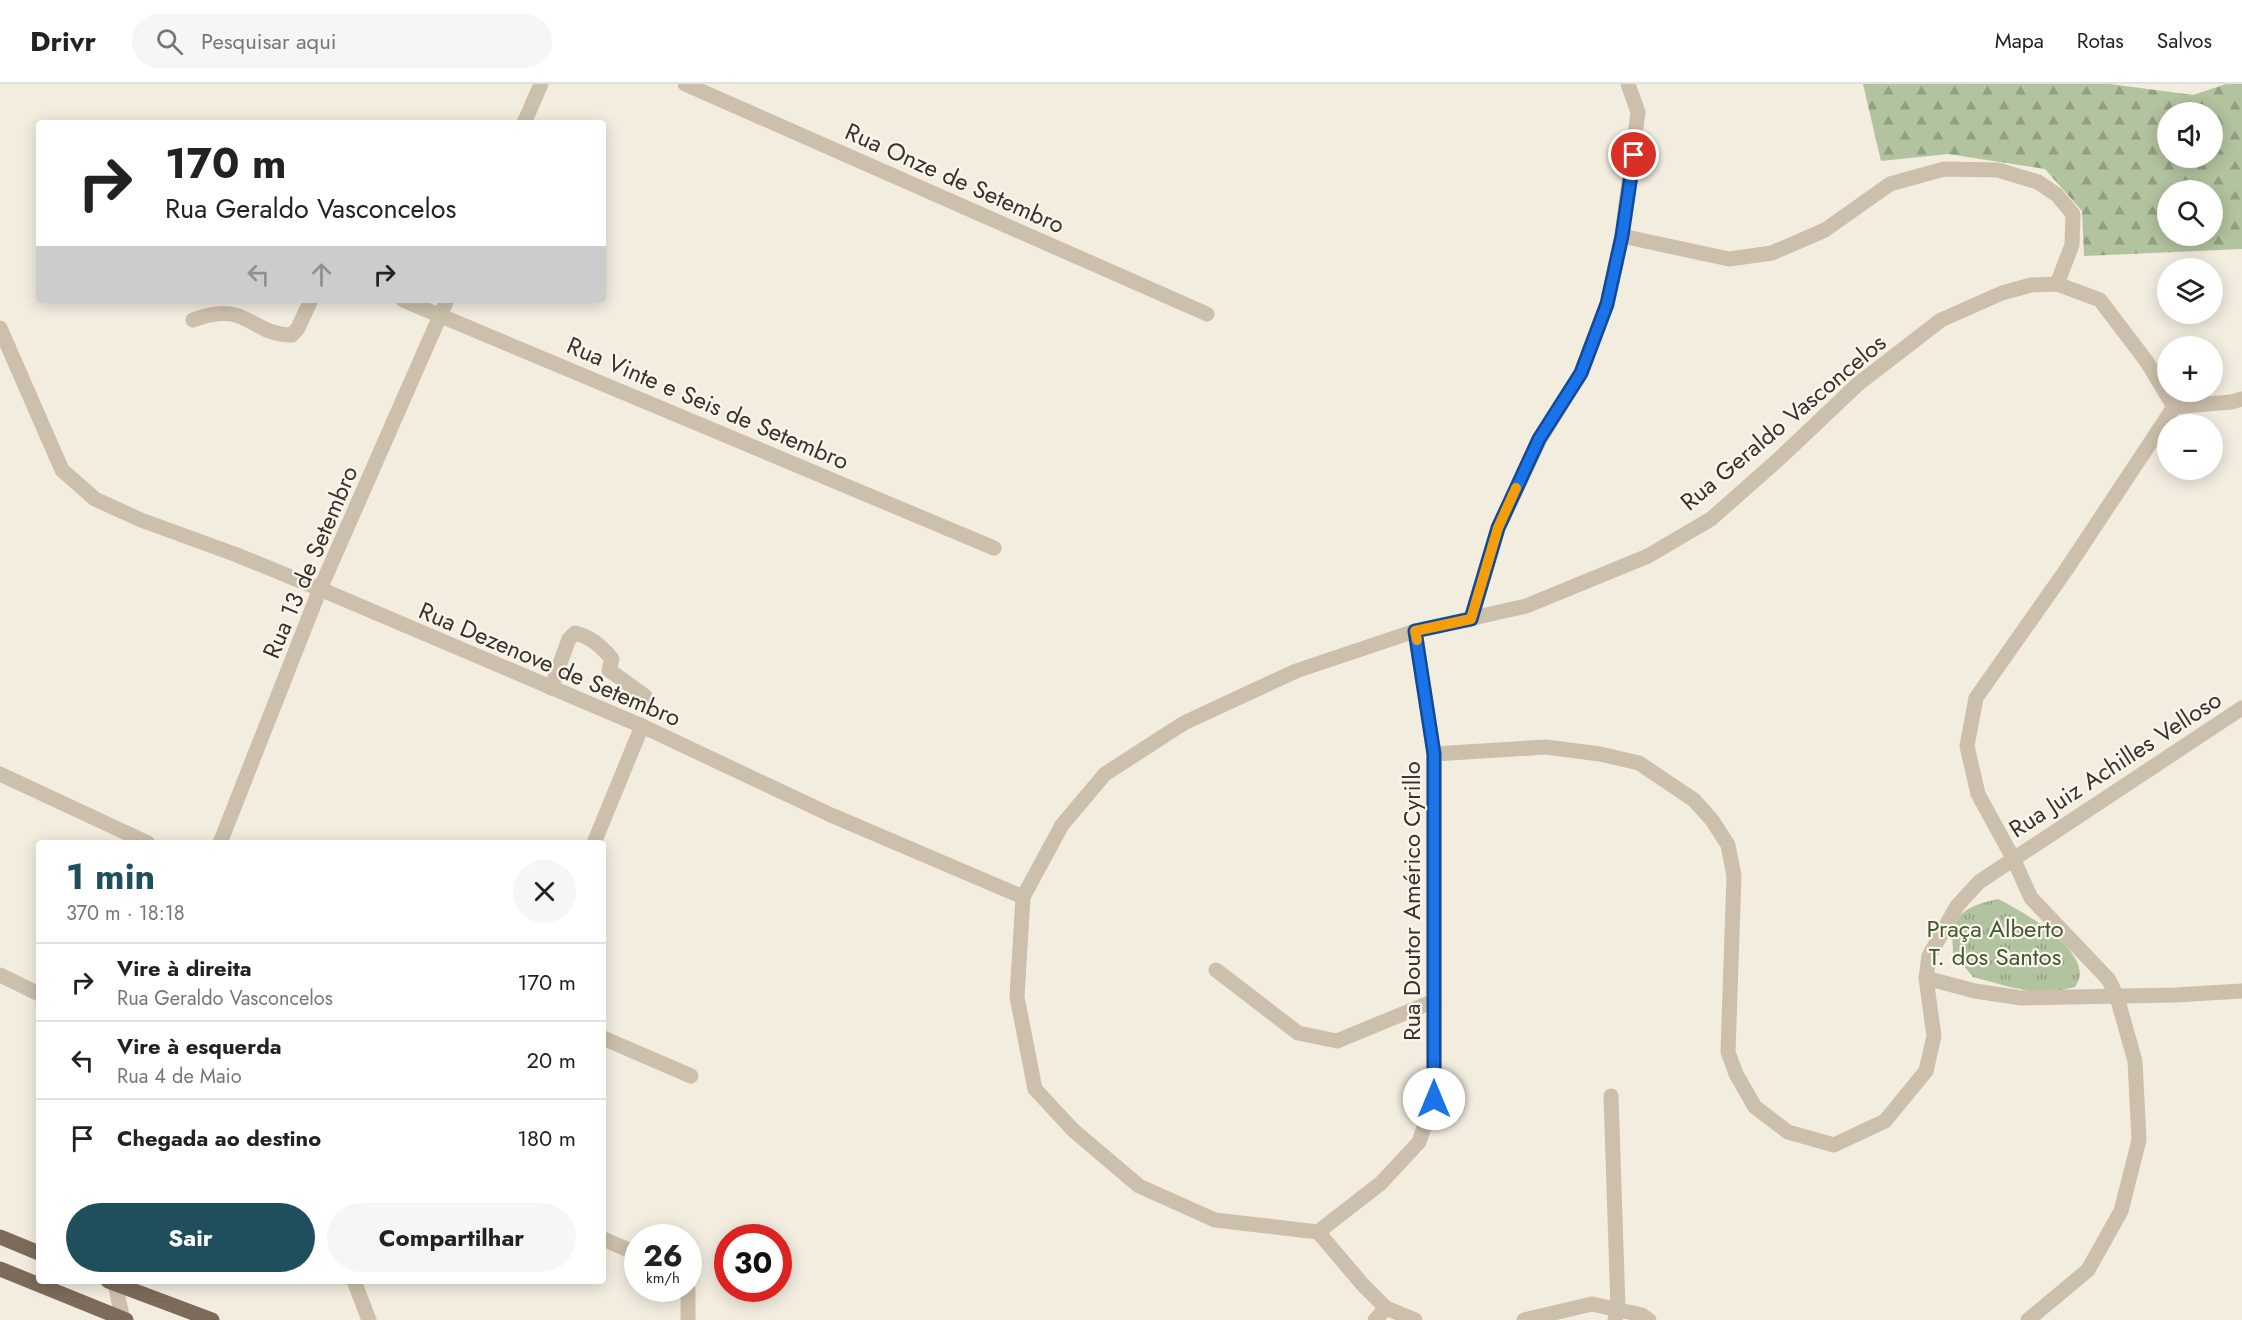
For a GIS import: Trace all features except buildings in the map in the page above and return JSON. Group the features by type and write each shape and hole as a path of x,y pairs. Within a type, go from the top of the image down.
{"main road":[{"path":"0,1238 36,1252"},
{"path":"0,1269 36,1284"},
{"path":"36,1284 124,1320"},
{"path":"117,1284 212,1320"}],"street":[{"path":"525,120 541,84"},
{"name":"Rua Onze de Setembro","path":"685,84 1207,314"},
{"path":"1471,619 1498,528 1539,439 1581,373 1607,304 1622,236 1638,112 1628,84"},
{"path":"1622,236 1729,259 1772,253 1826,230 1890,184 1944,169 1998,170 2038,182 2057,195 2073,214 2072,245 2057,284"},
{"name":"Rua Geraldo Vasconcelos","path":"1318,1232 1215,1220 1139,1186 1073,1130 1035,1089 1017,997 1023,897 1062,825 1105,774 1184,723 1296,671 1415,631 1526,606 1648,555 1711,519 1858,384 1941,320 2002,293 2031,285 2057,284 2100,300 2147,362 2174,407"},
{"path":"193,320 208,315 236,314 280,335 292,336 310,303"},
{"name":"Rua Vinte e Seis de Setembro","path":"410,303 994,548"},
{"name":"Rua 13 de Setembro","path":"221,840 320,589 446,303"},
{"name":"Rua Dezenove de Setembro","path":"0,328 62,470 95,499 141,520 237,555 320,589 642,726 831,815 1023,897"},
{"path":"2028,1320 2088,1270 2121,1211 2139,1140 2135,1061 2117,997 2109,980 2031,898 2013,858 1978,794 1967,746 1976,698 2066,570 2174,407 2242,399"},
{"name":"Rua Doutor Américo Cyrillo","path":"1318,1232 1381,1183 1419,1142 1434,1099 1434,754 1415,631"},
{"path":"550,688 569,639 576,633 588,636 601,646 612,659 609,670 645,696"},
{"name":"Rua Juiz Achilles Velloso","path":"2013,858 2242,708"},
{"path":"595,840 642,726"},
{"path":"1434,754 1546,747 1600,754 1639,763 1694,800 1712,820 1728,844 1734,876 1728,1052 1736,1074 1755,1107 1788,1132 1834,1145 1885,1121 1926,1071 1934,1036 1926,978 1929,956 1957,906 1979,882 2013,858"},
{"path":"0,774 142,840"},
{"path":"1216,970 1298,1033 1336,1041 1434,1001"},
{"path":"0,975 36,993"},
{"path":"1926,978 1975,991 2021,998 2117,997 2242,991"},
{"path":"606,1039 691,1076"},
{"path":"1611,1096 1616,1314"},
{"path":"1318,1232 1363,1285 1386,1308 1415,1320"},
{"path":"606,1240 624,1248"},
{"path":"113,1284 124,1320"},
{"path":"355,1284 369,1320"},
{"path":"688,1302 688,1320"},
{"path":"1524,1320 1592,1304 1616,1314 1642,1314 1649,1320"},
{"path":"1375,1320 1386,1308"}],"green space":[{"path":"1863,84 2110,84 2193,95 2226,84 2242,84 2242,249 2084,256 2082,211 2045,169 1948,154 1881,161"},
{"name":"Praça Alberto T. dos Santos","path":"1998,899 2048,929 2070,951 2077,962 2080,974 2075,987 2045,994 1973,977 1953,953 1954,925 1967,910"}],"slow traffic":[{"path":"1417,640 1415,631 1471,619 1498,528 1516,488"}],"route":[{"path":"1434,1099 1434,754 1415,631 1471,619 1498,528 1539,439 1581,373 1607,304 1622,236 1634,155"}]}
